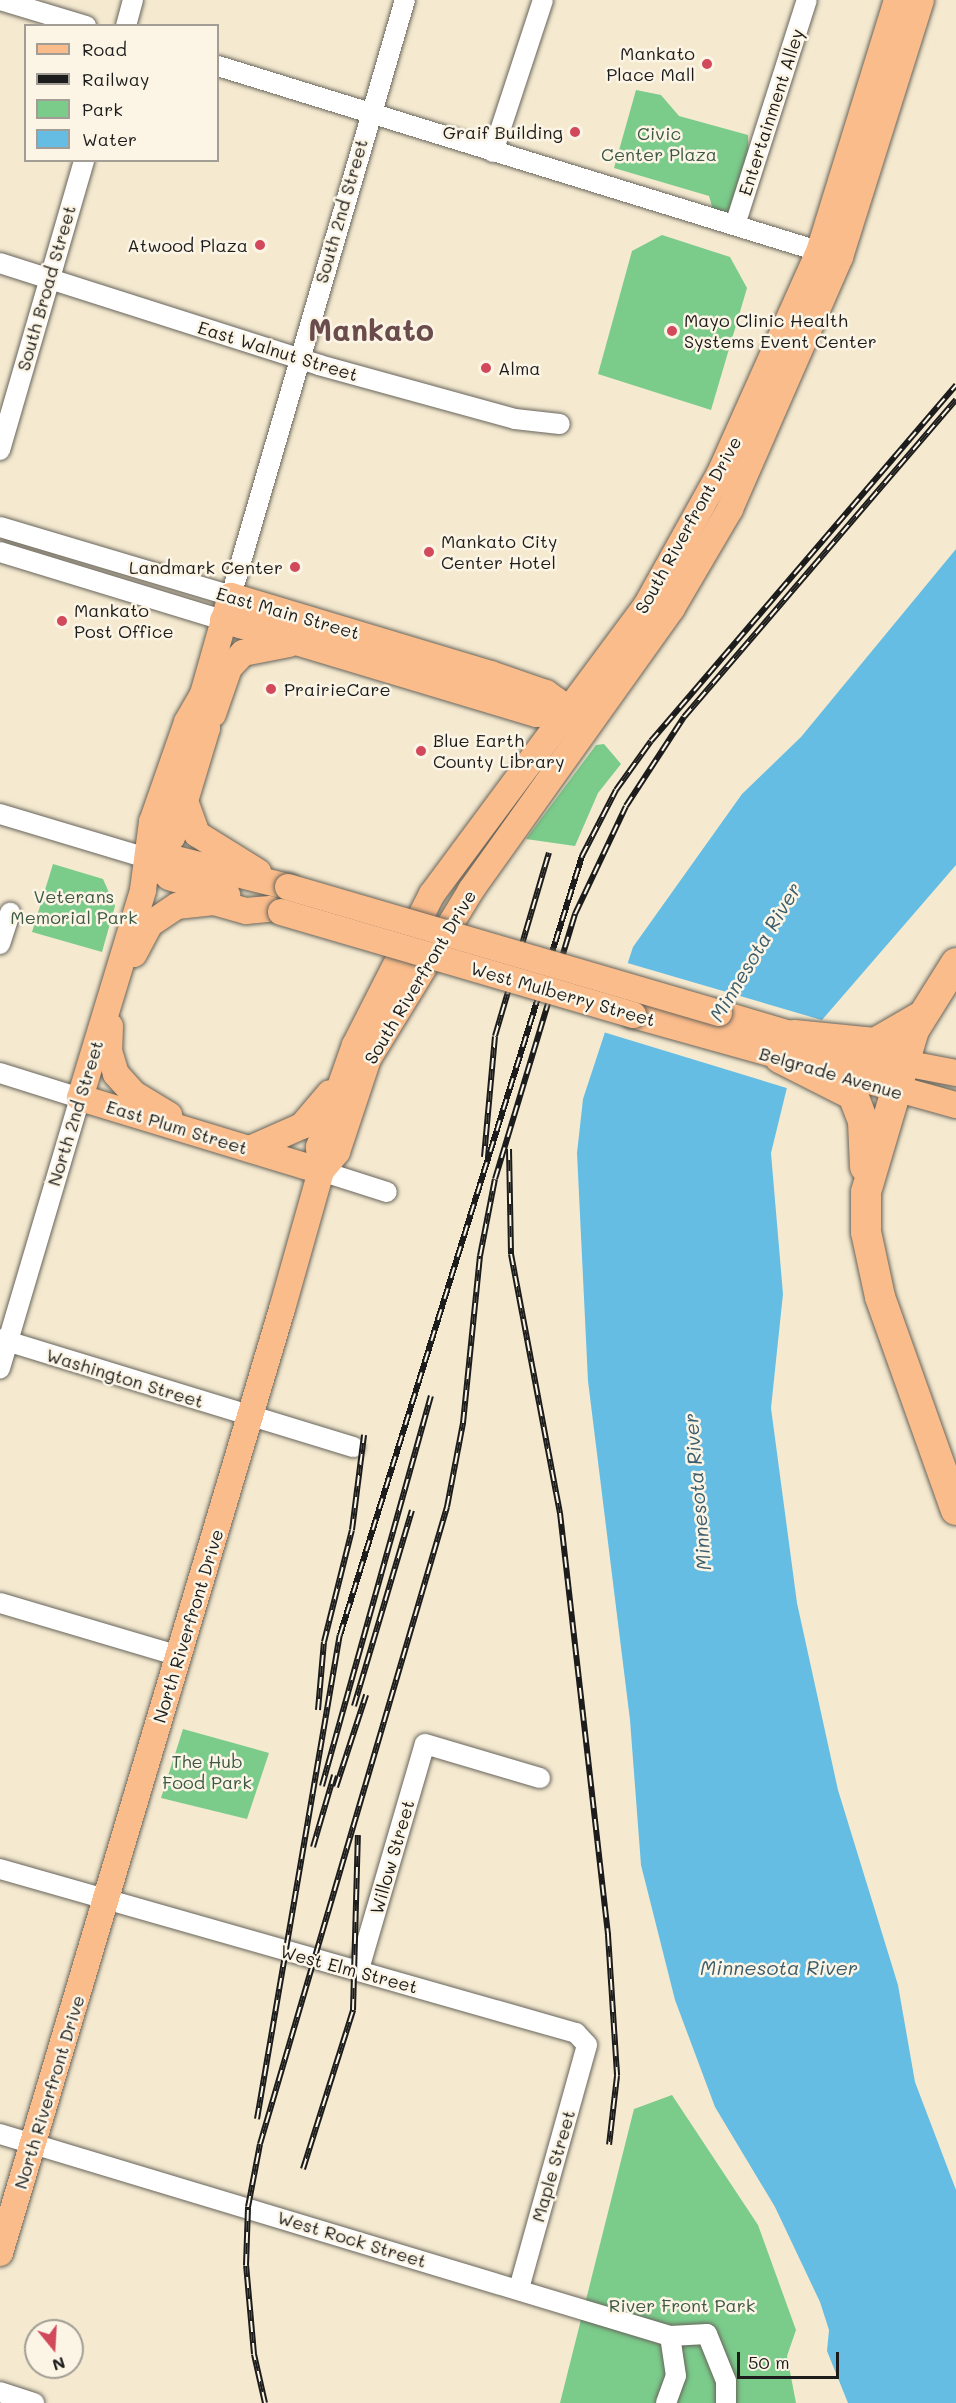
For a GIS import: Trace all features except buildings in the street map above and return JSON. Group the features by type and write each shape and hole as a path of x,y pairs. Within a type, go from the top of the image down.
{"highway":[{"path":"866,1192 920,1017 956,963"},
{"path":"787,1047 859,1048 889,1040 920,1017"},
{"path":"787,1047 846,1083 863,1121 866,1232 880,1297 956,1510"}],"main road":[{"name":"South Riverfront Drive","path":"829,255 897,0"},
{"name":"South Riverfront Drive","path":"321,1171 338,1152 380,1039 646,606 714,483 829,255 921,0"},
{"name":"East Main Street","path":"231,596 491,674 546,693 579,717"},
{"name":"North 2nd Street","path":"80,1098 150,859 152,822 187,722 203,694 231,596"},
{"name":"East Main Street","path":"223,620 536,714 579,717"},
{"path":"207,728 229,668 243,653 258,646 300,643"},
{"name":"North 2nd Street","path":"150,859 172,837 186,801 207,728 203,694"},
{"name":"South Riverfront Drive","path":"321,1171 319,1147 355,1045 432,894 579,717"},
{"path":"186,801 197,834 278,883"},
{"path":"150,859 168,857 278,883"},
{"name":"West Mulberry Street","path":"150,859 169,877 706,1036"},
{"name":"West Mulberry Street","path":"278,883 718,1013"},
{"path":"200,1134 134,1094 116,1074 109,1051 111,995 150,924 177,906 214,902 246,911 275,910"},
{"name":"Belgrade Avenue","path":"718,1013 787,1047"},
{"name":"Belgrade Avenue","path":"706,1036 787,1047"},
{"path":"250,1149 316,1115 355,1045"},
{"name":"Belgrade Avenue","path":"859,1048 906,1064 953,1072"},
{"name":"Belgrade Avenue","path":"846,1083 949,1104"},
{"name":"East Plum Street","path":"80,1098 321,1171"},
{"name":"North Riverfront Drive","path":"0,2253 251,1416 321,1171"}],"street":[{"path":"0,0 79,24"},
{"path":"127,24 134,0"},
{"name":"South 2nd Street","path":"231,596 405,0"},
{"path":"493,152 543,0"},
{"name":"Entertainment Alley","path":"735,225 807,0"},
{"path":"219,66 829,255"},
{"name":"South Broad Street","path":"0,450 48,277 83,162"},
{"name":"East Walnut Street","path":"0,263 299,359 515,419 560,424"},
{"name":"East Main Street","path":"0,527 231,596"},
{"name":"East Main Street","path":"0,552 223,620"},
{"path":"0,814 150,859"},
{"path":"0,944 10,913"},
{"name":"East Plum Street","path":"0,1073 80,1098"},
{"name":"North 2nd Street","path":"0,1368 4,1341 80,1098"},
{"path":"321,1171 387,1192"},
{"name":"Washington Street","path":"4,1341 354,1448"},
{"path":"0,1603 179,1656"},
{"name":"Willow Street","path":"359,1969 425,1744 540,1778"},
{"name":"West Elm Street","path":"0,1869 359,1969 576,2033 587,2045"},
{"name":"Maple Street","path":"519,2288 587,2045"},
{"name":"West Rock Street","path":"0,2134 519,2288 670,2336 707,2334 726,2381 726,2403"},
{"path":"666,2403 676,2376 670,2336"},
{"path":"0,2392 34,2403"}],"green space":[{"name":"Civic Center Plaza","path":"636,90 661,95 679,116 748,135 749,162 730,214 713,210 709,196 614,168"},
{"name":"Mayo Clinic Health Systems Event Center","path":"662,235 730,257 747,288 711,410 598,374 632,251"},
{"path":"604,744 621,764 598,793 575,846 526,839 596,745"},
{"name":"Veterans Memorial Park","path":"53,864 103,879 115,906 102,952 32,932"},
{"name":"The Hub Food Park","path":"183,1729 269,1753 247,1819 161,1798"},
{"name":"River Front Park","path":"672,2095 758,2225 796,2330 787,2356 796,2403 560,2403 634,2109"}],"water":[{"name":"Minnesota River","path":"956,549 956,865 822,1020 793,1063 771,1153 783,1294 771,1408 797,1603 838,1790 898,1985 915,2082 956,2190 956,2403 848,2403 827,2351 829,2330 820,2302 775,2207 715,2107 675,2000 641,1865 630,1720 588,1381 577,1153 583,1099 633,947 742,794 801,737"}],"pier":[{"path":"624,962 825,1021 796,1064 790,1089 600,1031"}],"railway":[{"path":"257,2119 340,1635 582,856 616,790 651,741 956,385"},
{"path":"265,2403 254,2354 246,2265 248,2207 260,2144 447,1507 463,1423 480,1256 495,1179 575,914 626,806 684,717 956,400"},
{"path":"484,1157 495,1036 549,853"},
{"path":"509,1149 511,1254 560,1513 608,1935 617,2076 609,2145"},
{"path":"322,1786 431,1396"},
{"path":"318,1710 324,1642 352,1530 364,1435"},
{"path":"354,1706 412,1510"},
{"path":"336,1787 366,1695"},
{"path":"313,1847 334,1775"},
{"path":"303,2169 353,2010 358,1835"}],"place":[{"name":"Mankato Place Mall","path":"707,64"},
{"name":"Graif Building","path":"575,132"},
{"name":"Atwood Plaza","path":"260,245"},
{"name":"Mayo Clinic Health Systems Event Center","path":"672,331"},
{"name":"Alma","path":"486,368"},
{"name":"Mankato City Center Hotel","path":"429,552"},
{"name":"Landmark Center","path":"295,567"},
{"name":"Mankato Post Office","path":"62,621"},
{"name":"PrairieCare","path":"271,689"},
{"name":"Blue Earth County Library","path":"421,751"}],"district":[{"name":"Mankato","path":"371,329"}]}
